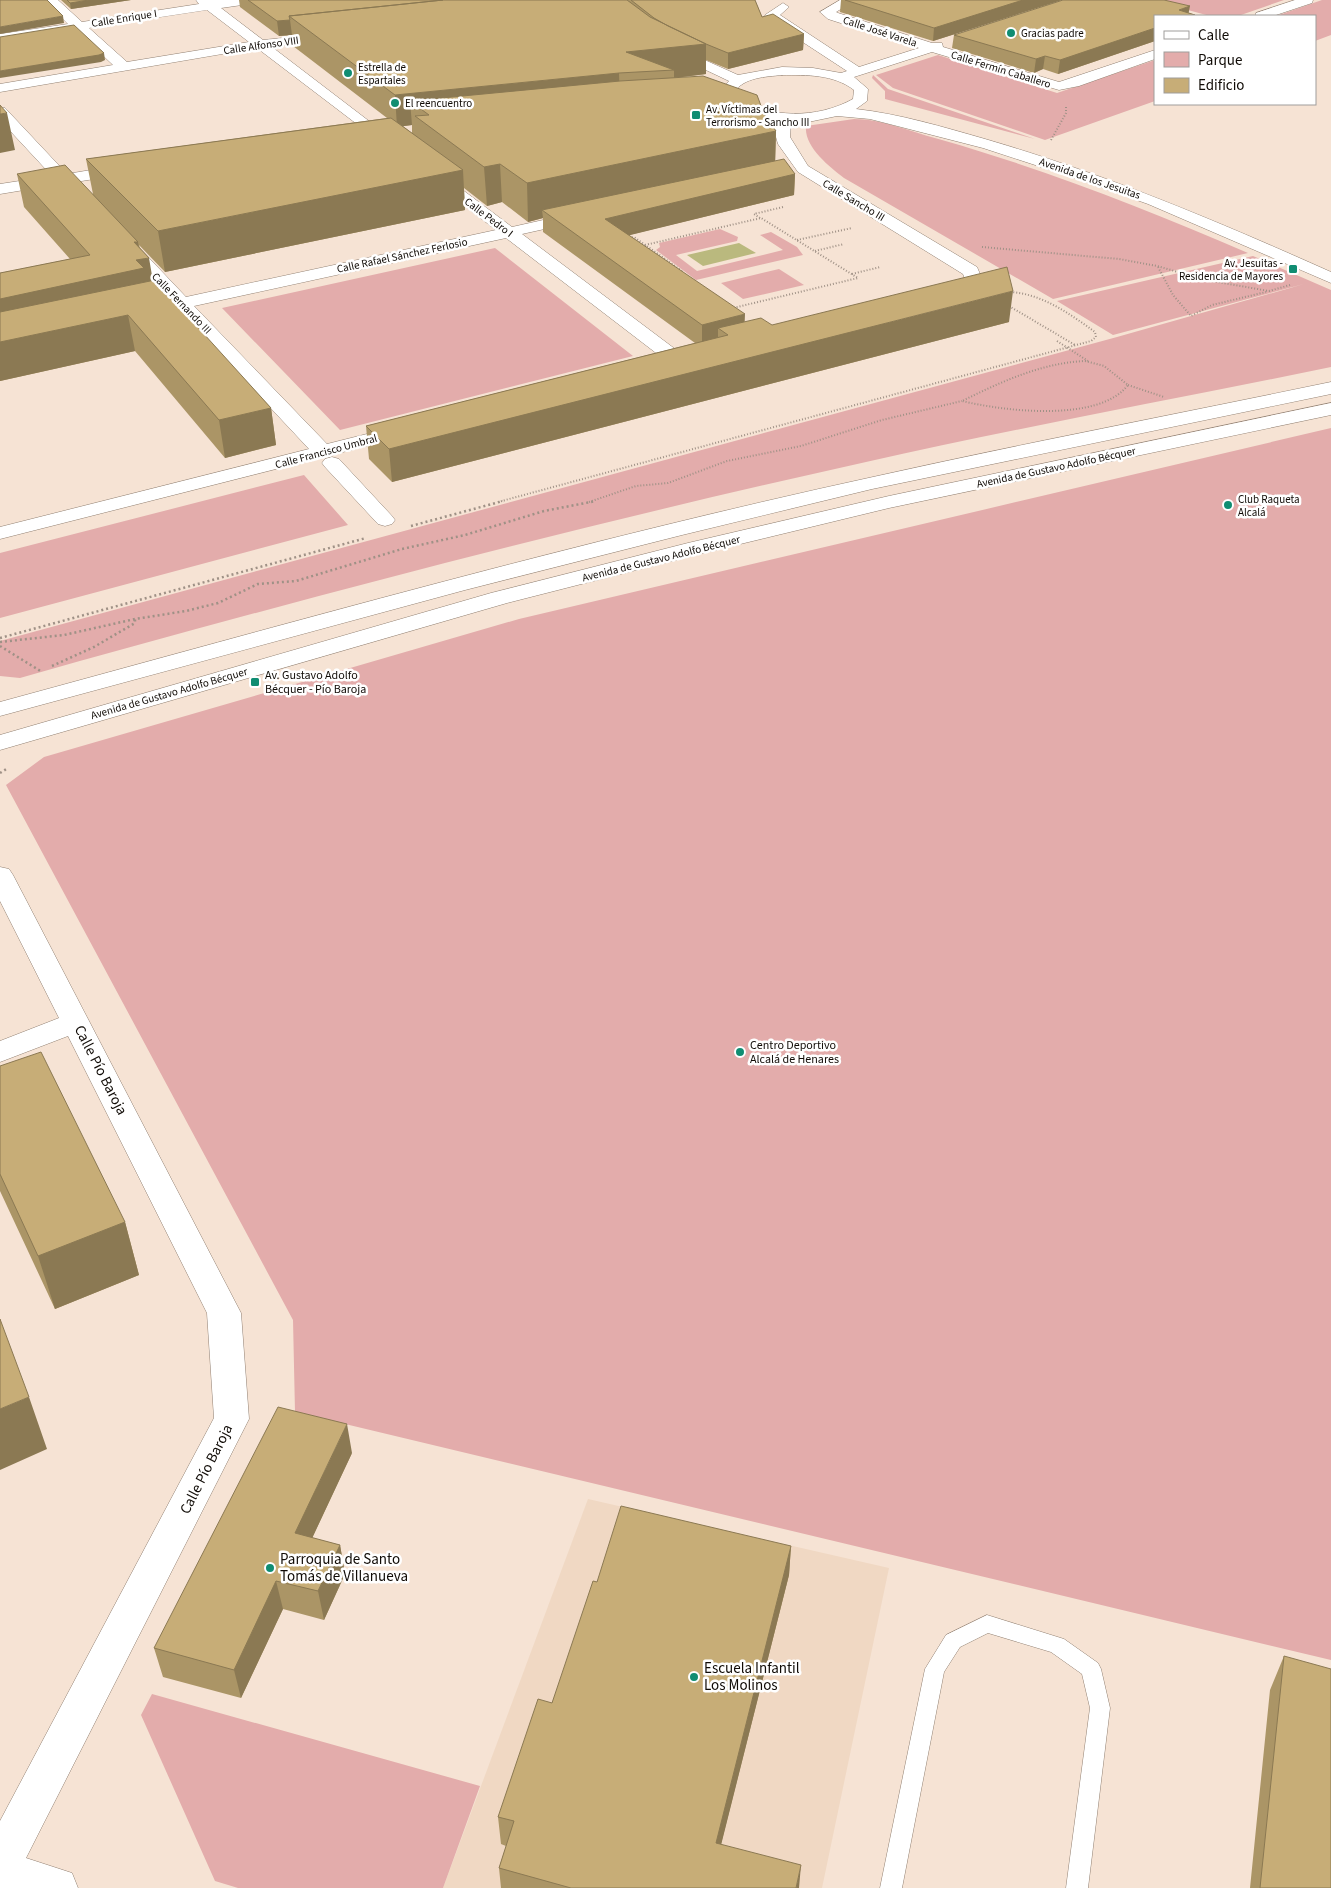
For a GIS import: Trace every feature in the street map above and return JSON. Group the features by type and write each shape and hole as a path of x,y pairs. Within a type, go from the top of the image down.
{"street":[{"path":"50,0 124,67"},
{"name":"Calle Enrique I","path":"0,38 73,21 184,0"},
{"name":"Calle Enrique I","path":"0,28 73,21 206,3 249,0"},
{"name":"Calle José Varela","path":"826,12 850,0"},
{"path":"1264,15 1307,0"},
{"path":"206,3 260,44 366,133 403,152"},
{"path":"784,5 771,16 858,72"},
{"path":"810,12 826,12"},
{"name":"Calle José Varela","path":"826,12 833,16 932,48"},
{"name":"Calle Alfonso VIII","path":"0,88 260,44 338,35"},
{"path":"738,80 664,40 726,64 762,73"},
{"path":"841,77 958,40"},
{"name":"Calle Fermín Caballero","path":"932,48 1059,86 1074,83 1154,54"},
{"path":"715,100 731,98 763,113 786,116 816,116 838,112 860,101 862,94 861,90 841,77 804,71 762,73 738,80 730,86 731,98"},
{"name":"Avenida de los Jesuitas","path":"860,101 1018,143 1087,165 1171,195 1331,264"},
{"path":"0,111 88,204"},
{"name":"Avenida de los Jesuitas","path":"838,112 858,112 887,118 1007,150 1074,172 1155,201 1331,278"},
{"name":"Calle Sancho III","path":"786,116 782,122 781,132 789,151 803,170 958,262 971,272 974,281 962,289 929,299"},
{"path":"366,133 396,130"},
{"path":"0,179 59,175 140,163"},
{"name":"Calle Pedro I","path":"426,170 688,360 653,368"},
{"path":"786,173 803,170"},
{"path":"0,189 59,175"},
{"name":"Calle Rafael Sánchez Ferlosio","path":"124,315 592,215"},
{"name":"Calle Fernando III","path":"115,232 327,457 388,528"},
{"name":"Avenida de Gustavo Adolfo Bécquer","path":"0,709 457,585 688,527 872,483 1331,388"},
{"name":"Avenida de Gustavo Adolfo Bécquer","path":"0,743 499,598 696,548 889,502 1331,409"},
{"name":"Calle Francisco Umbral","path":"0,533 327,457 420,427"},
{"name":"Calle Pío Baroja","path":"0,875 77,1022 224,1313 232,1419 0,1864"},
{"path":"0,1052 77,1022"},
{"path":"0,1871 57,1888"}],"lane":[{"path":"891,1888 935,1669 953,1641 987,1624 1057,1645 1091,1669 1100,1708 1077,1888"}],"path":[{"path":"1047,144 1057,133 1062,117 1066,113 1066,101"},
{"path":"725,310 858,278 754,214 783,207"},
{"path":"645,245 761,218"},
{"path":"796,240 858,226"},
{"path":"625,239 634,237 682,272"},
{"path":"815,251 844,244"},
{"path":"981,246 1058,252 1158,266 1206,280 1269,291"},
{"path":"658,262 666,260"},
{"path":"1158,266 1173,295 1191,316 1212,305 1296,284"},
{"path":"852,274 880,267"},
{"path":"0,640 388,528 1090,341 1096,336 1095,332 1032,295 1024,292 1006,292"},
{"path":"1002,302 1075,345"},
{"path":"726,303 733,308"},
{"path":"1057,341 1089,362"},
{"path":"0,640 64,635 135,619 186,612 218,603 258,584 296,581 402,549 465,535 544,511 596,501 636,486 668,483 727,462 801,446 882,420 962,401 1011,376 1043,368 1089,362 1099,364 1110,370 1128,385 1172,400"},
{"path":"962,401 1014,411 1065,409 1110,400 1126,390 1128,385"},
{"path":"40,670 61,664 94,647 135,623 135,619"},
{"path":"0,646 40,670 44,677"}],"shaded area":[{"path":"739,243 756,253 703,266 687,255"},
{"name":"Escuela Infantil Los Molinos","path":"588,1499 889,1568 822,1888 443,1888"}],"green space":[{"path":"1151,0 1284,0 1241,15 1206,15"},
{"path":"1322,0 1331,0 1331,35 1316,41 1316,15 1279,15"},
{"path":"938,55 1057,93 1154,60 1154,101 1045,140 893,88 876,75"},
{"path":"873,75 888,89 1035,139 885,99 885,91 872,78"},
{"path":"854,119 876,121 1020,164 1135,206 1248,253 1053,299 844,178 825,162 813,149 806,134 806,126"},
{"path":"720,229 738,237 737,241 676,255 697,271 783,250 760,235 771,232 797,247 803,255 696,280 656,250 660,247 659,243"},
{"path":"495,248 633,356 340,430 222,308"},
{"path":"1253,256 1331,290 1331,367 982,437 760,486 442,564 20,678 0,676 0,641 1117,337 1304,284 1113,335 1057,301"},
{"path":"779,269 804,285 743,299 721,283"},
{"name":"Centro Deportivo Alcalá de Henares","path":"1331,428 1331,1660 295,1412 293,1320 6,785 44,757 519,619"},
{"path":"304,475 348,525 0,618 0,553"},
{"path":"152,1694 480,1786 443,1888 238,1888 215,1881 141,1715"}],"building":[{"path":"0,0 47,0 63,16 0,27"},
{"path":"67,0 89,0 70,3"},
{"path":"248,0 443,0 289,16 290,20 277,21"},
{"path":"443,0 627,0 650,17 706,44 626,52 674,70 619,73 395,95 289,16"},
{"path":"631,0 755,0 762,17 773,14 804,34 728,53 668,26 654,18"},
{"path":"845,0 1023,0 934,28"},
{"path":"1063,0 1164,0 1190,6 1179,10 1195,15 1154,15 1154,28 1060,60 1045,56 1036,59 954,35"},
{"path":"74,25 104,53 0,71 0,37"},
{"path":"703,76 757,95 764,114 776,131 527,183 500,164 484,167 415,116 429,115 410,101 620,81"},
{"path":"0,105 7,113 0,114"},
{"path":"391,118 463,170 158,231 86,159"},
{"path":"784,159 795,174 605,219 745,314 702,325 542,210"},
{"path":"65,165 138,242 134,242 149,258 136,260 144,268 0,299 0,273 90,255 17,174"},
{"path":"1007,267 1013,291 389,449 366,426 728,335 718,328 761,318 772,325"},
{"path":"155,280 271,408 219,420 128,315 0,342 0,312"},
{"path":"41,1052 125,1222 38,1256 0,1174 0,1066"},
{"path":"0,1319 29,1397 0,1409"},
{"name":"Parroquia de Santo Tomás de Villanueva","path":"278,1407 347,1424 295,1533 340,1545 318,1591 276,1581 234,1670 154,1648"},
{"name":"Escuela Infantil Los Molinos","path":"621,1506 791,1546 716,1843 801,1865 796,1888 571,1888 499,1868 514,1821 498,1817 538,1699 552,1703 593,1581 597,1582"},
{"path":"1284,1656 1331,1669 1331,1888 1260,1888"}],"place":[{"name":"Gracias padre","path":"1011,33"},
{"name":"Estrella de Espartales","path":"348,73"},
{"name":"El reencuentro","path":"395,103"},
{"name":"Av. Víctimas del Terrorismo - Sancho III","path":"696,115"},
{"name":"Av. Jesuitas - Residencia de Mayores","path":"1293,269"},
{"name":"Club Raqueta Alcalá","path":"1228,505"},
{"name":"Av. Gustavo Adolfo Bécquer - Pío Baroja","path":"255,682"},
{"name":"Centro Deportivo Alcalá de Henares","path":"740,1052"},
{"name":"Parroquia de Santo Tomás de Villanueva","path":"270,1568"},
{"name":"Escuela Infantil Los Molinos","path":"694,1677"}]}
